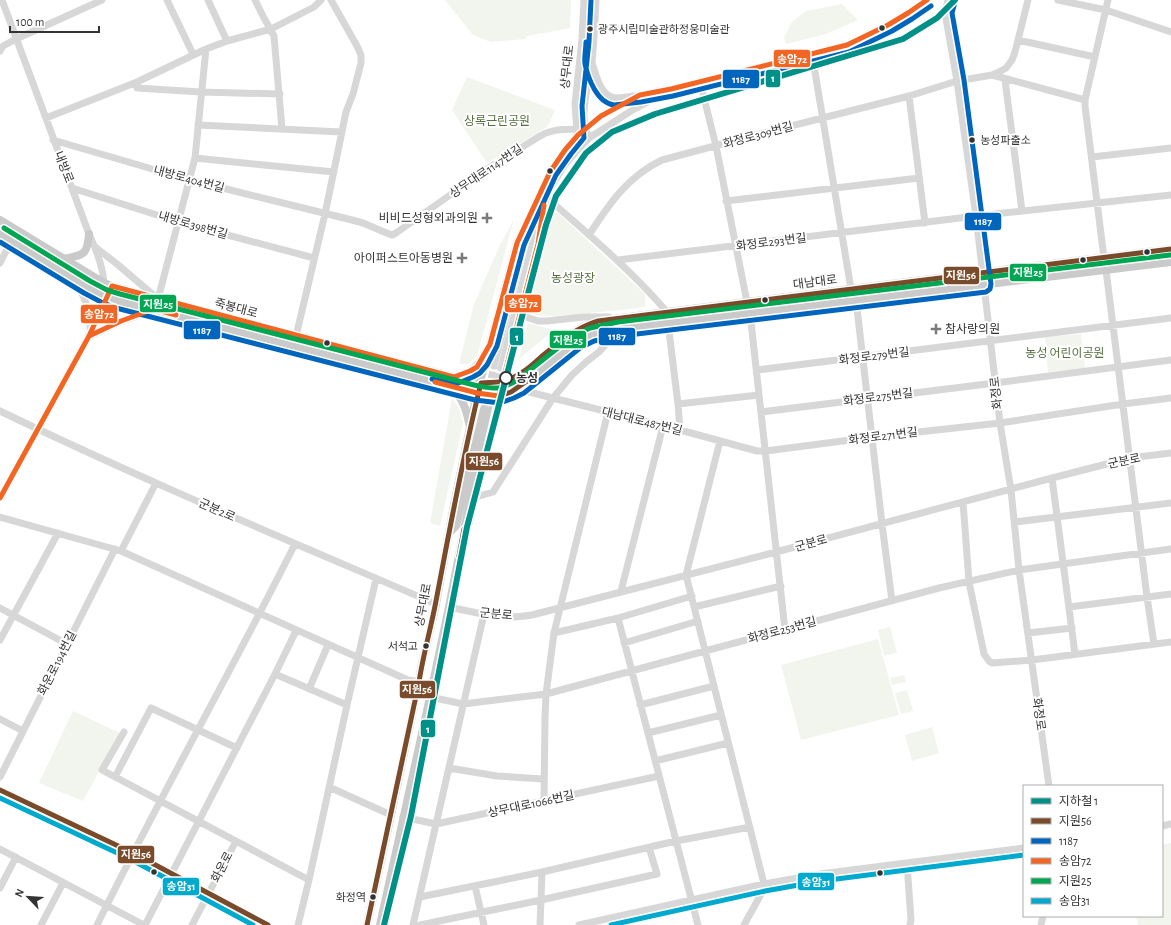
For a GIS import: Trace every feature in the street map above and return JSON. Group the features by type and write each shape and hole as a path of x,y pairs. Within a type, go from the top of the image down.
{"main road":[{"path":"449,534 470,427 490,344 517,243 532,211"},
{"name":"죽봉대로","path":"0,220 108,285 296,336 481,383"},
{"name":"죽봉대로","path":"0,234 72,277 118,302 154,309 478,394 499,396"},
{"path":"64,259 86,252 89,234"},
{"name":"대남대로","path":"481,383 503,382 522,373 570,335 589,323 617,318 1171,250"},
{"name":"대남대로","path":"499,396 520,387 576,342 592,334 619,328 1171,262"},
{"path":"168,313 165,309 166,306 175,308 183,306"},
{"path":"89,336 121,320 154,309"},
{"path":"454,377 477,367 490,344"},
{"path":"452,387 464,404 470,427"},
{"path":"464,529 470,523 499,396"},
{"name":"상무대로","path":"367,925 421,668 436,604 449,534 456,526 487,410 449,607 380,925"}],"street":[{"name":"내방로","path":"2,0 108,285"},
{"path":"0,51 3,46 16,39 102,0"},
{"path":"167,0 193,54"},
{"path":"208,0 227,41"},
{"path":"255,0 274,36 282,129"},
{"path":"46,118 137,82 193,54 227,41 271,29 314,7 321,0"},
{"path":"296,336 325,214 346,112 358,78 361,63 361,55 357,46 331,0"},
{"name":"상무대로","path":"581,146 577,132 575,104 582,39 584,0"},
{"name":"상무대로","path":"589,138 584,116 592,62 596,0"},
{"path":"592,62 598,82 604,92 613,98 671,90 847,45 888,26 927,0"},
{"name":"화정로","path":"948,0 945,13 957,81 976,216 995,384 1011,490 1028,634 1049,785"},
{"path":"992,75 1006,68 1012,60 1028,0"},
{"path":"1058,0 1106,10 1171,32"},
{"path":"1104,258 1085,100 1108,0"},
{"path":"1018,40 1095,57"},
{"path":"95,247 158,299 195,158 206,49"},
{"path":"812,54 851,289"},
{"path":"992,75 1005,80 1085,100"},
{"name":"화정로309번길","path":"589,235 603,212 618,193 647,168 662,160 908,96 957,81 992,75"},
{"path":"1005,80 1022,211"},
{"path":"137,82 137,88 201,92 280,94"},
{"path":"700,82 716,146 747,302"},
{"path":"577,132 550,172 532,211 497,367 545,198 564,166 589,138 631,111 671,90"},
{"path":"586,129 601,116 640,95"},
{"path":"908,96 925,223"},
{"path":"198,125 342,132"},
{"name":"상무대로1147번길","path":"325,214 363,223 389,234 396,233 487,169 540,136 552,130 577,132 586,129"},
{"name":"내방로404번길","path":"53,140 190,180 325,214"},
{"path":"1092,157 1171,148"},
{"path":"195,158 334,172"},
{"path":"726,201 919,178"},
{"name":"내방로398번길","path":"72,188 179,222 314,258"},
{"name":"화정로293번길","path":"618,260 841,234 976,216 1171,195"},
{"path":"545,198 552,202 618,260 667,312"},
{"path":"499,396 538,244 545,198"},
{"path":"0,263 3,249 21,246"},
{"path":"1106,270 1154,644"},
{"path":"72,277 81,290 91,318 89,336"},
{"path":"0,498 89,336 106,296 108,285"},
{"path":"856,300 892,601"},
{"path":"750,313 785,630"},
{"path":"520,315 538,321 583,317 617,318"},
{"name":"화정로279번길","path":"757,370 1171,318"},
{"path":"668,323 680,430"},
{"path":"476,497 493,492 553,398 572,375 599,352 619,328"},
{"name":"화정로275번길","path":"761,412 995,384 1118,366 1171,360"},
{"name":"대남대로487번길","path":"520,387 529,392 757,451 766,451"},
{"path":"678,404 759,395"},
{"name":"화정로271번길","path":"766,451 1000,423 1171,398"},
{"name":"군분2로","path":"0,411 156,483 436,604"},
{"path":"544,801 544,718 554,634 608,412"},
{"path":"621,591 663,426"},
{"path":"720,441 686,575 764,884 760,896 744,925"},
{"name":"군분로","path":"449,607 484,614 514,617 532,615 1130,458 1171,453"},
{"path":"1052,478 1075,654"},
{"name":"화운로194번길","path":"0,778 67,644 156,483"},
{"path":"963,502 970,582 984,654 989,661 992,663 1032,660 1171,642"},
{"path":"1015,522 1171,502"},
{"path":"0,517 118,550 296,631 408,680 419,682"},
{"path":"0,640 58,533"},
{"path":"97,925 106,905 260,614 295,544"},
{"name":"화정로253번길","path":"430,697 464,704 546,694 939,588 1020,570 1171,549"},
{"path":"298,925 376,579"},
{"path":"694,607 781,586"},
{"path":"1069,607 1171,594"},
{"path":"554,634 618,618 692,596"},
{"path":"0,608 67,644"},
{"path":"413,925 484,614"},
{"path":"618,618 698,925"},
{"path":"624,643 698,621"},
{"path":"1028,634 1072,628"},
{"path":"0,849 145,925 296,631"},
{"path":"309,689 328,645"},
{"path":"275,674 347,705"},
{"path":"640,705 714,686"},
{"path":"113,776 152,708 237,748"},
{"path":"648,733 721,715"},
{"path":"0,719 23,731"},
{"path":"124,732 102,770 309,880"},
{"path":"655,761 728,743"},
{"path":"449,768 498,776 543,779"},
{"name":"상무대로1066번길","path":"403,817 436,824 659,776"},
{"path":"329,787 391,815"},
{"name":"화운로","path":"0,790 172,873 268,925"},
{"path":"420,897 542,872 676,841 750,827"},
{"name":"화운로","path":"192,925 236,841"},
{"path":"420,925 542,900 657,874 649,848"},
{"path":"580,925 764,884 820,874 1023,849"},
{"path":"0,888 16,857"},
{"path":"907,863 911,920 910,925"},
{"path":"540,925 542,872"},
{"path":"41,925 63,882"},
{"path":"475,886 484,925"}],"green space":[{"path":"445,0 571,0 570,28 528,36 525,39 491,42 473,35"},
{"path":"842,4 858,20 826,34 786,44 784,38 791,23 806,11"},
{"name":"상록근린공원","path":"467,77 555,110 550,122 547,127 487,163 452,110"},
{"name":"농성광장","path":"558,213 645,294 645,307 554,316 535,315 526,310 549,218 553,214"},
{"path":"514,219 477,356 468,364 459,364 474,304 500,245"},
{"path":"528,323 554,330 519,359"},
{"name":"농성 어린이공원","path":"1081,334 1085,368 1048,372 1045,337"},
{"path":"452,398 459,409 463,423 440,526 430,523"},
{"path":"890,627 897,653 884,656 878,630"},
{"path":"878,639 899,715 801,740 781,665"},
{"path":"904,675 906,682 892,685 890,678"},
{"path":"907,690 913,711 901,714 895,693"},
{"path":"73,711 120,733 83,801 39,783"},
{"path":"932,727 939,753 912,761 905,735"},
{"path":"1171,843 1171,925 1138,925 1136,917 1163,917 1163,845"}],"tunnel":[{"path":"484,409 494,366"},
{"path":"490,411 501,368"}],"metro line":[{"name":"1","path":"384,925 411,816 467,527 546,225 556,196 586,153 612,132 655,114 903,39 937,18 955,0"}],"transit line":[{"name":"1187","path":"432,379 456,384 473,377 480,373 487,365 497,346 524,245 556,175 584,138 582,106 589,42 591,0"},
{"name":"송암72","path":"0,498 89,336 112,286 454,377 477,367 490,344 517,243 550,172 565,150 578,135 601,116 640,95 671,89 847,45 888,25 927,0"},
{"name":"1187","path":"0,242 84,293 116,308 475,400 500,403 524,393 580,348 594,341 620,336 986,292 990,289 991,284 964,80 952,13 955,2"},
{"name":"1187","path":"586,42 585,64 591,83 598,95 603,100 614,105 673,96 849,52 892,31 931,6"},
{"name":"송암72","path":"435,382 477,393 499,396 538,244 544,205"},
{"name":"지원25","path":"4,228 107,290 478,386 493,388 505,386 516,381 573,336 590,328 618,322 1170,255"},
{"name":"지원56","path":"367,925 434,611 474,410 481,383 502,382 517,376 568,336 582,327 598,321 1171,249"},
{"name":"송암72","path":"89,336 121,321 154,309 176,315"},
{"name":"지원56","path":"459,556 464,529 470,523 499,396 511,392 527,381"},
{"name":"지원56","path":"0,790 133,853 268,925"},
{"name":"송암31","path":"0,798 130,859 253,925"},
{"name":"송암31","path":"611,925 765,891 821,881 1023,855"}],"place":[{"name":"광주시립미술관하정웅미술관","path":"590,29"},
{"name":"농성파출소","path":"972,140"},
{"name":"비비드성형외과의원","path":"487,218"},
{"name":"아이퍼스트아동병원","path":"462,258"},
{"name":"참사랑의원","path":"936,329"},
{"name":"농성","path":"506,378"},
{"name":"서석고","path":"426,646"},
{"name":"화정역","path":"373,897"}]}
